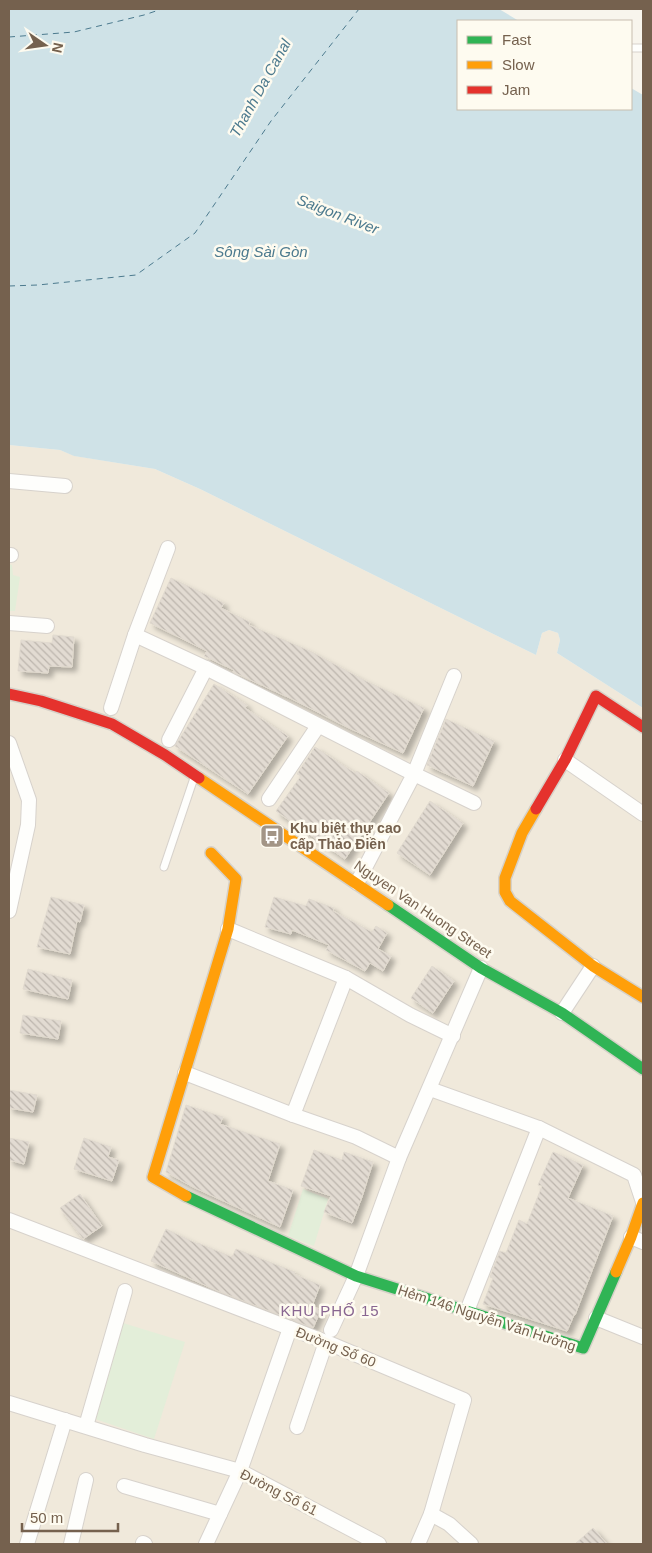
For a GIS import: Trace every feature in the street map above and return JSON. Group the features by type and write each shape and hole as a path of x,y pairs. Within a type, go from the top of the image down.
{"street":[{"path":"9,481 64,486"},
{"path":"111,708 135,634 168,548"},
{"path":"9,623 47,626"},
{"path":"135,634 474,803"},
{"path":"169,740 206,668"},
{"path":"357,883 414,774 454,676"},
{"name":"Nguyen Van Huong Street","path":"9,694 41,700 111,724 166,756 481,968 562,1013 643,1069"},
{"path":"641,992 593,966 510,901 505,892 505,878 522,834 565,760 596,696 643,728"},
{"path":"269,800 318,726"},
{"path":"9,743 29,800 28,825 9,911"},
{"path":"565,760 643,814"},
{"name":"Hẻm 146 Nguyễn Văn Hưởng","path":"211,852 236,879 228,929 153,1177 188,1197 356,1276 583,1348 596,1318 637,1240 643,1202 634,1175 539,1128 430,1088"},
{"path":"228,929 346,978 410,1015 453,1036"},
{"path":"562,1013 593,966"},
{"path":"297,1427 329,1336 356,1276 399,1158 481,968"},
{"path":"293,1115 346,978"},
{"path":"185,1073 356,1137 399,1158"},
{"path":"467,1311 539,1128"},
{"name":"Đường Số 60","path":"9,1220 290,1328 329,1336 464,1400 431,1514 418,1544"},
{"path":"86,1426 126,1291"},
{"path":"596,1318 643,1336"},
{"path":"206,1544 240,1471 290,1328"},
{"name":"Đường Số 61","path":"9,1403 145,1445 240,1471 379,1544"},
{"path":"27,1544 65,1420"},
{"path":"71,1544 86,1480"},
{"path":"124,1486 220,1514"},
{"path":"431,1514 449,1524 471,1544"}],"lane":[{"path":"164,867 195,775"}],"shaded area":[{"path":"9,445 60,450 75,456 155,469 200,489 536,655 542,633 549,630 558,633 560,640 557,653 643,708 643,1544 9,1544"}],"green space":[{"path":"9,564 12,565 13,575 20,577 15,611 9,611"},
{"path":"303,1189 328,1199 314,1246 288,1236"},
{"path":"123,1323 185,1342 154,1439 95,1419"}],"water":[{"name":"Sông Sài Gòn","path":"9,9 499,9 517,20 457,20 457,110 632,110 632,89 643,95 643,708 557,653 560,640 558,633 549,630 542,633 536,655 200,489 155,469 74,456 60,450 9,445"}],"building":[{"path":"171,578 224,603 221,608 250,622 249,625 310,651 366,681 424,708 403,753 233,672 234,670 204,656 207,651 150,623"},
{"path":"53,635 74,637 72,667 49,666 48,673 18,671 21,640 52,643"},
{"path":"214,684 247,705 245,708 288,736 248,794 175,746"},
{"path":"446,719 494,741 473,786 427,765"},
{"path":"315,747 355,773 357,771 389,793 345,859 276,811 301,776 297,774"},
{"path":"430,801 463,823 430,875 397,853"},
{"path":"51,897 84,905 80,922 77,921 70,954 37,947"},
{"path":"274,897 306,906 309,899 334,908 333,911 372,932 376,926 387,933 378,949 391,956 383,971 370,963 365,971 326,950 329,945 292,930 291,934 265,927"},
{"path":"432,966 454,981 433,1013 411,998"},
{"path":"28,969 72,980 68,999 23,989"},
{"path":"23,1015 61,1021 58,1039 20,1033"},
{"path":"9,1090 37,1095 33,1112 9,1108"},
{"path":"186,1105 223,1117 220,1124 280,1144 268,1181 293,1190 280,1227 193,1187 166,1172"},
{"path":"9,1138 29,1142 24,1164 9,1160"},
{"path":"84,1138 111,1147 108,1157 119,1160 112,1181 74,1169"},
{"path":"314,1150 342,1160 344,1152 373,1162 352,1223 324,1212 331,1196 301,1186"},
{"path":"553,1152 583,1165 568,1198 613,1216 567,1331 483,1304 493,1278 490,1277 500,1251 506,1253 519,1220 527,1224 542,1186 538,1185"},
{"path":"80,1194 102,1226 83,1239 60,1208"},
{"path":"166,1229 232,1257 236,1249 295,1272 294,1274 320,1285 312,1306 321,1310 313,1328 218,1291 151,1261"},
{"path":"593,1528 607,1544 575,1544"}],"ferry route":[{"path":"9,37 74,32 162,9"},
{"path":"9,286 38,285 136,275 195,233 271,121 359,9"}],"traffic: fast":[{"path":"388,905 481,968 562,1013 643,1069"},
{"path":"186,1196 356,1276 583,1348 616,1272"}],"traffic: slow":[{"path":"199,778 388,905"},
{"path":"536,809 522,833 505,878 505,892 510,901 593,966 643,997"},
{"path":"186,1196 153,1177 228,929 236,879 211,853"},
{"path":"616,1272 643,1203"}],"traffic: jam":[{"path":"9,694 41,701 112,724 165,755 199,778"},
{"path":"536,809 565,760 596,696 643,727"}],"place":[{"name":"Khu biệt thự cao cấp Thảo Điền","path":"272,836"}],"district":[{"name":"KHU PHỐ 15","path":"330,1310"}],"water label":[{"name":"Thanh Da Canal","path":"260,88"},
{"name":"Saigon River","path":"338,214"}]}
